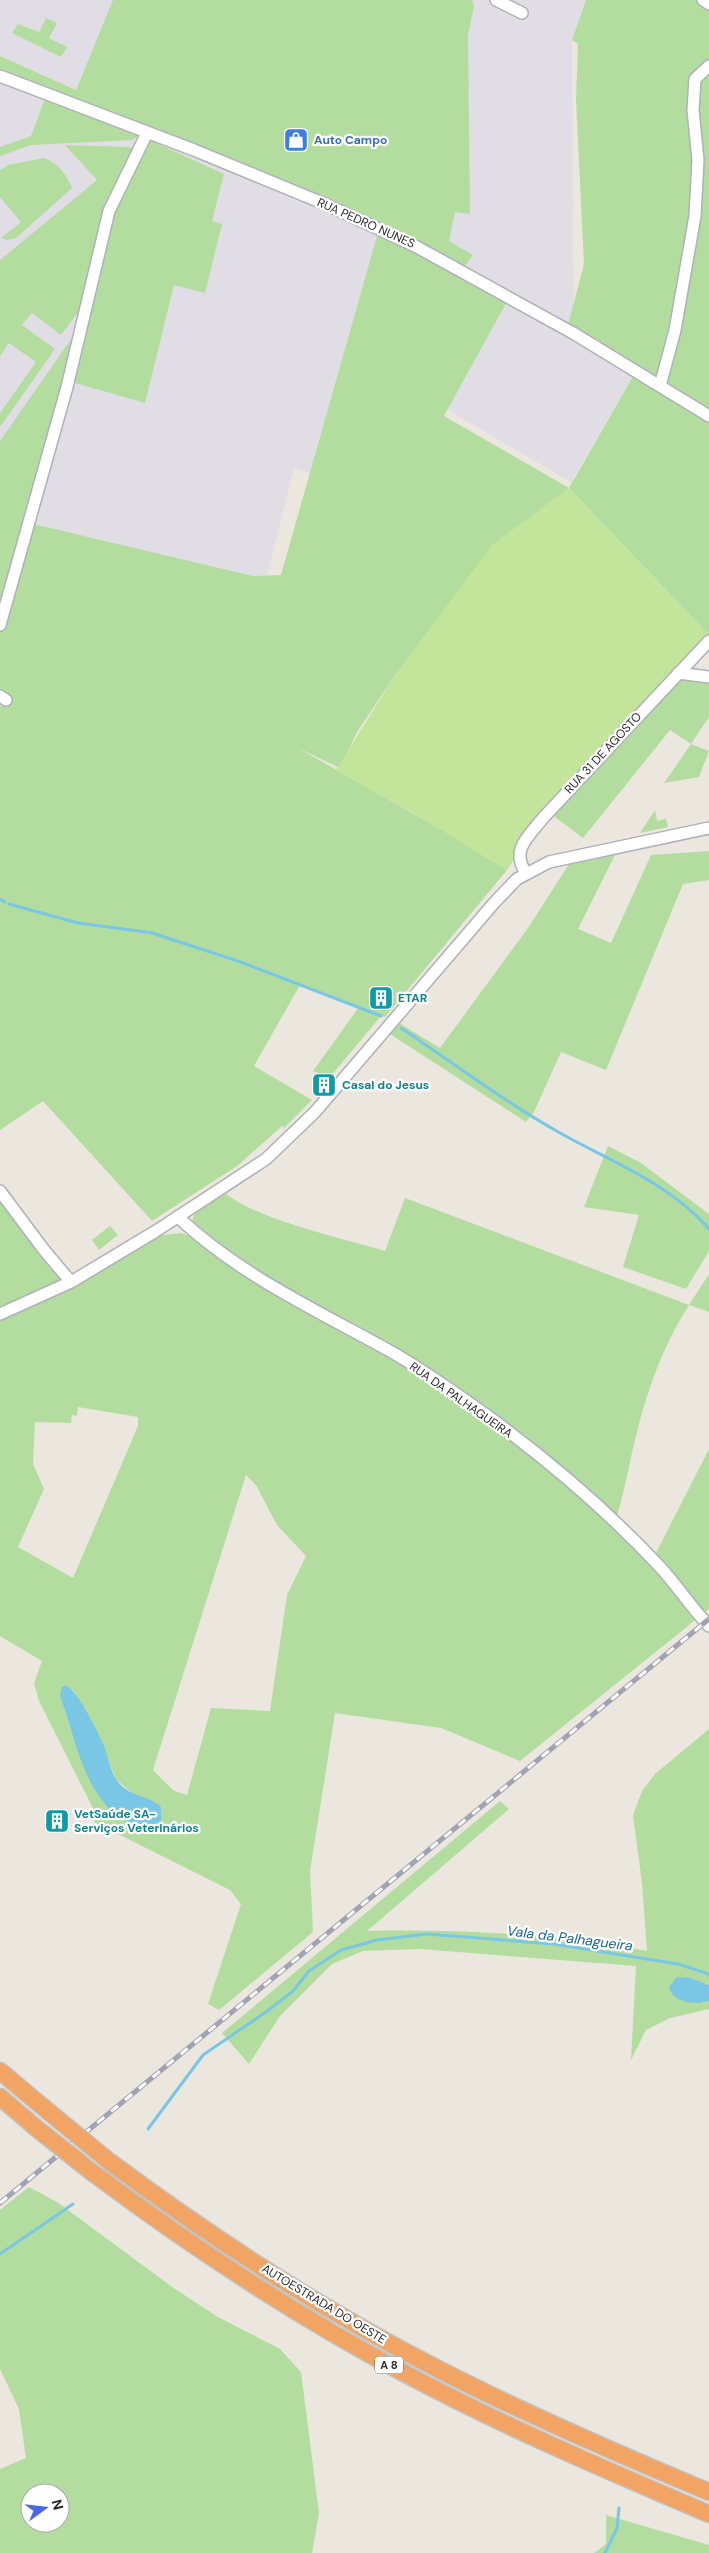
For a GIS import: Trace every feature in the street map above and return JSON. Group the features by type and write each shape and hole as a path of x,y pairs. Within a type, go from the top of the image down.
{"highway":[{"name":"AUTOESTRADA DO OESTE","path":"0,2071 110,2162 247,2258 386,2341 549,2423 709,2492"},
{"name":"AUTOESTRADA DO OESTE","path":"0,2097 35,2128 93,2174 195,2247 246,2280 404,2373 512,2427 709,2514"}],"street":[{"path":"496,0 522,13"},
{"path":"703,0 709,4"},
{"path":"660,386 675,330 695,216 698,160 693,110 694,79 709,66"},
{"name":"RUA PEDRO NUNES","path":"0,76 325,204 419,247 573,333 709,416"},
{"path":"0,625 67,387 109,211 130,165 148,133"},
{"name":"RUA 31 DE AGOSTO","path":"526,873 518,856 521,846 548,812 709,641"},
{"path":"678,673 684,676 709,677"},
{"path":"0,1314 71,1282 178,1217 266,1159 295,1133 494,902 526,873 549,862 709,828"},
{"path":"0,1191 44,1250 71,1282"},
{"name":"RUA DA PALHAGUEIRA","path":"178,1217 194,1232 251,1272 326,1318 389,1351 486,1415 587,1494 660,1568 709,1626"}],"shaded area":[{"path":"0,0 590,0 572,40 574,326 639,366 571,482 446,409 392,500 294,468 265,584 0,519"}],"green space":[{"path":"113,0 472,0 474,6 468,35 470,214 455,212 449,241 473,255 462,270 509,298 444,416 569,488 395,675 357,732 340,768 298,748 449,834 507,870 385,1017 381,1016 330,1077 313,1071 359,1007 300,985 254,1066 312,1100 284,1128 282,1126 237,1166 152,1221 43,1101 0,1130 0,707 6,700 0,696 0,441 69,342 79,336 85,303 61,335 32,313 22,325 55,349 0,427 0,413 36,362 9,343 0,356 0,260 97,180 65,145 129,147 138,150 145,138 224,174 212,221 222,224 205,293 174,285 145,403 68,381 29,523 253,576 281,575 379,229 145,133 132,140 31,145 0,156 0,147 31,136 47,93 0,76 0,56 76,90"},
{"path":"586,0 703,0 709,4 709,635 569,488 636,371 567,329 584,264 576,100 578,44 572,40"},
{"path":"46,18 57,23 49,38 67,47 61,57 12,33 18,24 39,32"},
{"path":"44,158 54,163 61,170 72,188 16,238 7,240 1,238 21,222 0,197 0,170 8,165"},
{"path":"569,488 709,635 709,641 543,818 507,870 413,813 336,770 395,675 492,545"},
{"path":"678,673 709,677 709,717 691,744 670,730 583,838 551,814"},
{"path":"691,744 709,751 699,777 664,783"},
{"path":"655,810 657,821 666,819 668,827 640,833"},
{"path":"709,851 709,880 683,884 606,1070 561,1052 534,1112 526,1122 390,1034 399,1023 440,1048 528,928 571,861 616,853 578,929 611,943 651,855"},
{"path":"608,1146 641,1163 709,1214 709,1251 686,1289 623,1267 639,1215 584,1207"},
{"path":"0,1191 70,1278 0,1309"},
{"path":"226,1194 259,1212 279,1220 385,1251 405,1198 689,1305 664,1350 652,1382 641,1415 622,1500 615,1522 653,1559 709,1449 709,1609 520,1761 441,1728 335,1713 310,1871 313,1932 219,2010 208,2004 241,1904 230,1890 94,1822 96,1814 39,1701 34,1683 42,1661 0,1636 0,1319 107,1268 156,1236 181,1233 190,1236 195,1230 191,1224 195,1212","holes":["78,1407 138,1417 138,1426 73,1578 18,1547 44,1489 33,1464 35,1422 71,1423 72,1415 77,1416","246,1475 256,1485 277,1525 306,1556 287,1595 270,1711 211,1708 187,1795 174,1791 153,1770","64,1685 73,1690 92,1722 116,1779 135,1796 156,1803 100,1797 74,1740 62,1693"]},
{"path":"110,1226 118,1235 99,1250 92,1240"},
{"path":"709,1274 709,1312 689,1305"},
{"path":"709,1729 709,1985 706,1983 703,2003 709,2001 709,2009 670,2018 646,2030 631,2060 636,1966 420,1949 363,1951 332,1964 280,2016 249,2064 222,2033 500,1801 509,1809 367,1931 507,1934 577,1940 647,1951 642,1883 633,1815 642,1791 655,1774"},
{"path":"29,2187 57,2202 175,2289 218,2317 280,2349 301,2372 319,2513 312,2553 0,2553 0,2469 26,2458 19,2409 0,2369 0,2210"},
{"path":"606,2515 709,2545 709,2553 594,2553 606,2544"}],"water":[{"path":"65,1685 70,1688 81,1702 92,1722 104,1746 116,1779 127,1790 161,1807 161,1820 156,1826 138,1826 117,1815 104,1802 93,1786 77,1750 60,1696 62,1687"},
{"path":"677,1977 690,1978 709,1985 709,2001 691,2003 680,2000 671,1992 669,1987"}],"waterway":[{"path":"0,899 5,902"},
{"path":"9,904 78,923 146,932"},
{"path":"149,932 238,961 381,1016"},
{"path":"401,1028 540,1121 658,1186 693,1213 709,1229"},
{"name":"Vala da Palhagueira","path":"148,2129 203,2055 293,1991 309,1971 341,1950 377,1940 427,1934 553,1944 678,1964 709,1974"},
{"path":"0,2254 73,2204"},
{"path":"605,2553 617,2528 619,2508"}],"railway":[{"path":"0,2203 709,1619"}],"place":[{"name":"Auto Campo","path":"296,140"},
{"name":"ETAR","path":"381,998"},
{"name":"Casal do Jesus","path":"324,1085"},
{"name":"VetSaúde SA- Serviços Veterinários","path":"57,1821"}]}
